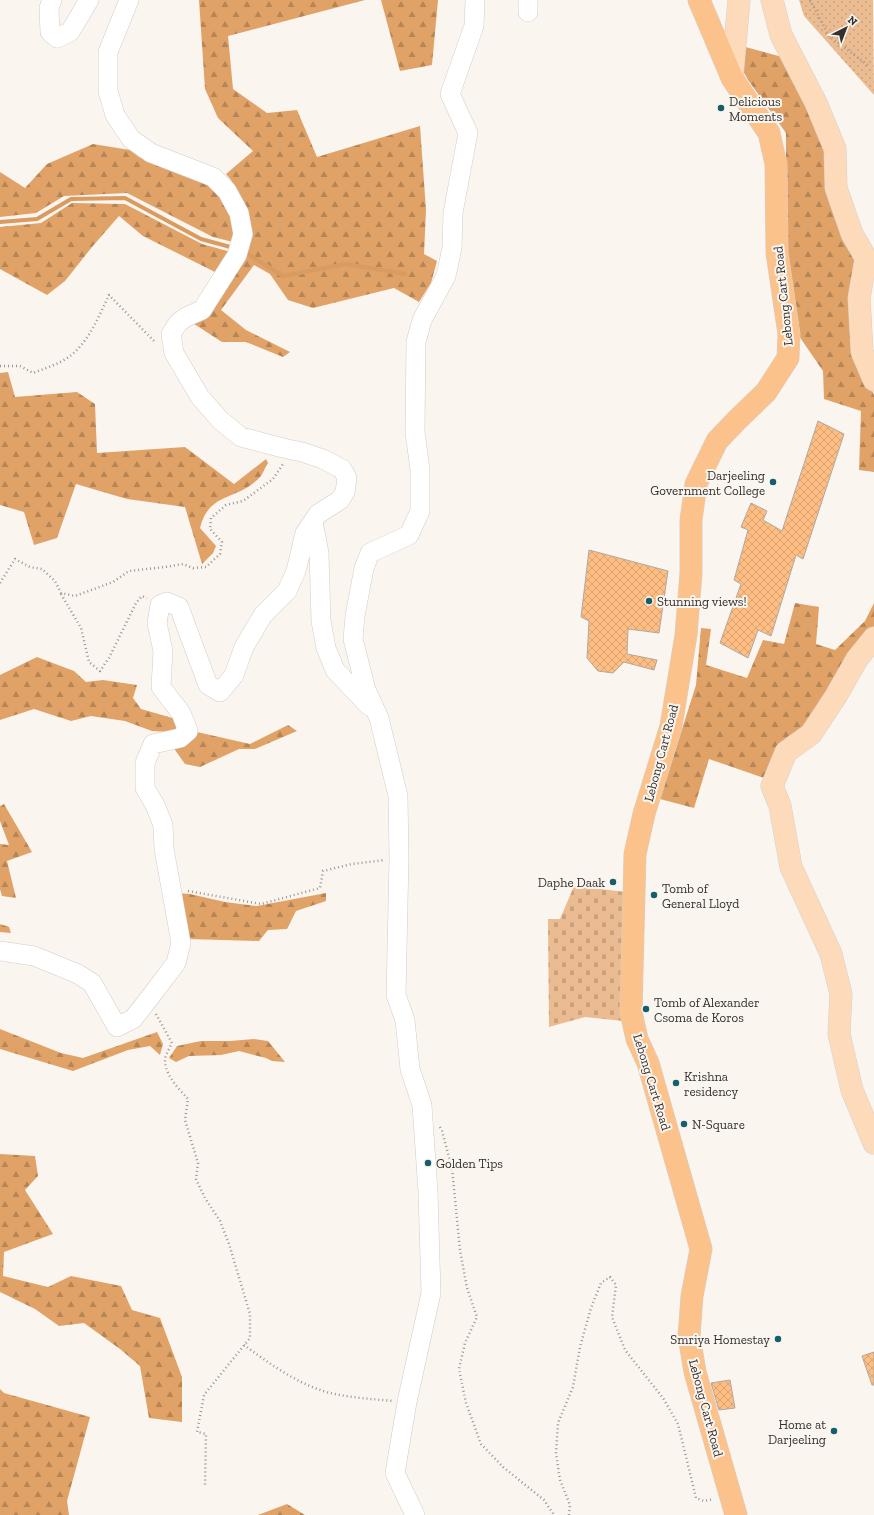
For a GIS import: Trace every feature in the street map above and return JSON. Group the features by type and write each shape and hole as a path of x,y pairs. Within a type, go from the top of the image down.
{"highway":[{"name":"Lebong Cart Road","path":"699,0 732,78 769,133 776,164 777,253 789,334 788,358 766,392 717,441 696,484 691,520 690,573 686,635 670,726 644,814 635,854 631,1012 637,1039 648,1063 701,1249 692,1296 689,1336 695,1372 733,1505"}],"main road":[{"path":"732,78 739,0"},
{"path":"772,0 781,35 816,103 835,149 836,188 852,234 866,258 859,298 862,352 874,380"},
{"path":"874,638 857,659 836,696 811,734 786,752 772,786 780,806 791,867 831,954 841,994 839,1034 852,1090 874,1143"}],"street":[{"path":"52,0 49,8 50,32 57,38 70,32 89,0"},
{"path":"0,951 34,956 78,974 92,983 117,1027 133,1019 152,996 176,963 181,943 170,890 164,849 163,825 155,805 145,788 145,763 153,744 180,738 188,731 181,713 161,687 163,651 157,623 160,605 167,602 179,607 208,685 220,692 234,675 244,647 263,615 287,591 296,571 305,533 318,514 340,500 346,492 347,478 342,469 323,459 302,452 241,437 220,420 200,397 174,353 171,334 178,323 186,317 202,310 237,255 243,234 239,213 227,191 213,177 151,153 131,139 115,115 108,91 108,52 129,0"},
{"path":"415,1515 395,1473 407,1402 431,1293 428,1192 422,1105 410,1069 405,1020 396,996 399,858 398,796 379,718 366,690 353,639 355,616 364,568 370,553 409,535 420,511 420,470 415,432 416,342 422,320 446,276 452,248 453,213 468,134 450,94 474,26 475,0"},
{"path":"313,522 319,553 321,621 326,648 335,670 379,718"}],"path":[{"path":"810,0 829,36 869,66"},
{"path":"0,366 20,366 33,373 64,360 84,343 109,295 158,346"},
{"path":"60,593 75,596 113,582 130,571 165,568 183,564 193,568 206,567 220,554 222,542 210,529 211,518 226,505 242,501 273,479 285,462 283,448"},
{"path":"0,583 15,559 30,567 42,569 55,581 60,593 81,628 89,662 100,672 109,658 136,603 142,596 160,605"},
{"path":"170,890 193,891 227,899 261,904 320,888 324,871 352,864 399,858"},
{"path":"152,996 156,1017 172,1043 166,1056 167,1071 188,1099 185,1120 198,1163 196,1179 205,1198 220,1221 229,1244 250,1314 250,1338 204,1395 197,1432 206,1434 205,1486"},
{"path":"438,1126 442,1131 452,1168 460,1250 467,1288 477,1317 466,1343 459,1369 466,1403 481,1444 503,1467 544,1500 554,1515"},
{"path":"569,1515 570,1505 560,1480 556,1453 558,1423 573,1387 580,1346 590,1308 601,1283 610,1277 616,1285 612,1317 625,1350 663,1398 678,1424 696,1498 704,1501 733,1505"},
{"path":"244,1345 293,1378 334,1394 407,1402"}],"green space":[{"path":"199,0 365,0 228,36 233,89 267,113 297,110 317,157 420,126 426,210 424,254 437,261 431,283 419,302 394,288 313,308 288,300 270,274 254,265 221,310 246,330 290,352 283,357 246,342 222,342 191,322 243,256 241,197 226,174 253,151 218,118 205,89"},
{"path":"381,0 438,0 432,65 400,71"},
{"path":"799,0 873,0 874,95 804,16"},
{"path":"727,42 786,58 812,109 860,260 857,353 874,395 874,472 859,470 861,411 824,399 823,371 799,336 786,259 786,133 748,80"},
{"path":"93,144 130,150 139,157 209,182 220,191 236,224 233,242 213,237 127,193 64,196 36,213 0,217 0,172 25,188 47,164"},
{"path":"72,203 125,204 202,244 231,252 219,274 143,236 119,216 65,281 47,295 0,269 0,227 41,223"},
{"path":"8,372 15,397 77,392 95,404 97,453 185,447 234,484 266,459 268,463 261,476 252,485 217,502 204,516 200,528 216,546 213,553 202,564 185,507 127,499 76,484 57,538 34,545 24,512 0,505 0,373"},
{"path":"795,603 819,607 816,644 835,650 865,621 874,603 874,631 831,695 764,778 709,759 694,808 660,799 696,685 701,628 711,629 706,665 747,678 763,640 784,644"},
{"path":"37,657 74,671 86,682 103,680 137,685 133,698 141,709 176,719 179,727 170,732 152,731 125,721 91,716 71,721 34,709 0,720 0,675"},
{"path":"288,725 297,731 255,749 239,749 200,767 185,764 175,750 177,741 197,732 250,744"},
{"path":"4,804 32,852 7,861 16,898 2,896 0,889 0,844 9,845 0,821 0,806"},
{"path":"574,886 626,892 623,1021 585,1017 549,1027 548,919 560,919"},
{"path":"176,893 190,894 225,902 257,906 326,893 326,901 296,911 287,929 268,930 259,941 188,939"},
{"path":"0,924 9,927 11,933 0,932"},
{"path":"0,1029 61,1053 83,1058 157,1032 163,1044 160,1055 150,1046 128,1050 73,1071 0,1049"},
{"path":"254,1039 268,1041 285,1062 272,1061 239,1051 221,1055 189,1056 176,1062 169,1058 177,1046 201,1041"},
{"path":"0,1154 35,1156 38,1176 25,1190 53,1234 4,1252 3,1276 48,1287 71,1276 121,1286 132,1310 160,1318 182,1377 182,1422 149,1418 140,1366 120,1349 84,1323 59,1326 35,1309 0,1292"},
{"path":"0,1389 4,1393 90,1417 67,1501 69,1515 0,1515"},
{"path":"287,1504 305,1515 258,1515"}],"building":[{"name":"Darjeeling Government College","path":"818,421 844,434 803,559 796,555 771,636 758,630 748,658 720,643 741,584 734,580 748,530 741,527 751,503 767,511 763,520 782,531"},
{"path":"589,550 668,571 659,633 628,629 627,654 657,660 654,670 624,662 613,673 598,671 587,658 589,621 581,617"},
{"path":"874,1352 874,1385 872,1385 862,1356"},
{"path":"730,1380 735,1408 719,1410 711,1383"}],"waterway":[{"path":"0,222 37,219 71,199 125,198 201,239 234,248"},
{"path":"243,251 283,276 346,264 405,274"}],"place":[{"name":"Delicious Moments","path":"721,108"},
{"name":"Darjeeling Government College","path":"773,482"},
{"name":"Stunning views!","path":"649,601"},
{"name":"Daphe Daak","path":"613,882"},
{"name":"Tomb of General Lloyd","path":"654,895"},
{"name":"Tomb of Alexander Csoma de Koros","path":"646,1009"},
{"name":"Krishna residency","path":"676,1083"},
{"name":"N-Square","path":"684,1124"},
{"name":"Golden Tips","path":"428,1163"},
{"name":"Smriya Homestay","path":"778,1339"},
{"name":"Home at Darjeeling","path":"834,1431"}]}
